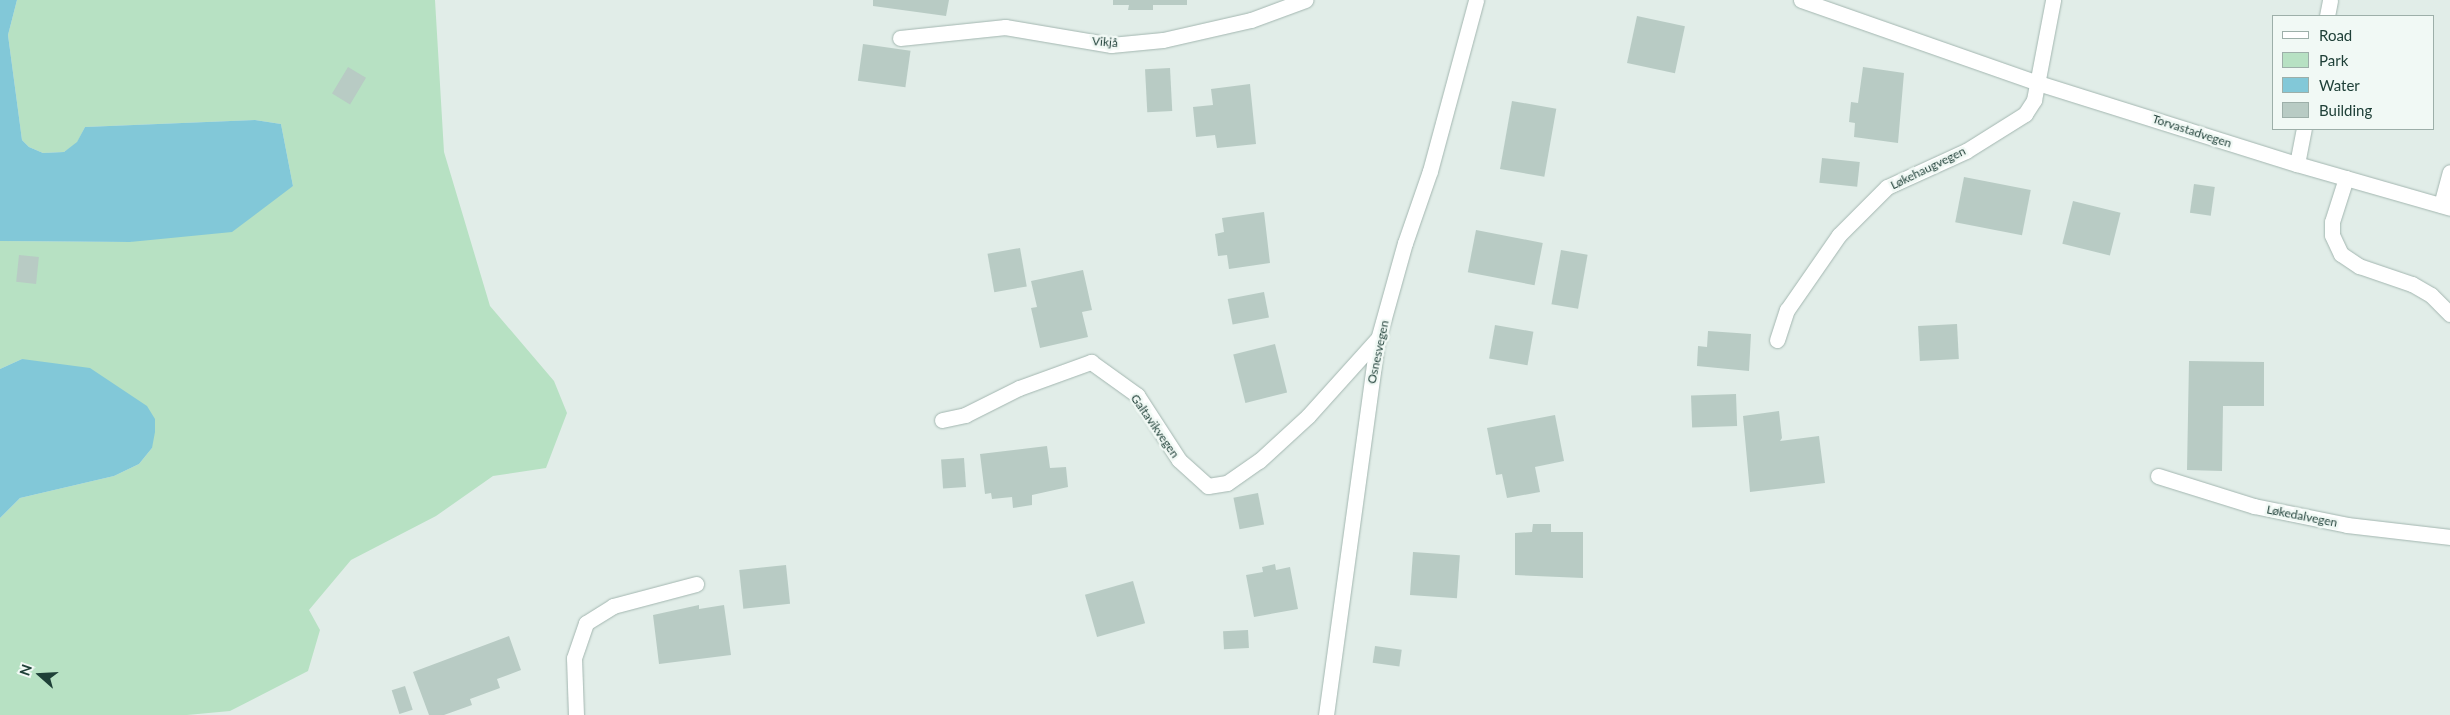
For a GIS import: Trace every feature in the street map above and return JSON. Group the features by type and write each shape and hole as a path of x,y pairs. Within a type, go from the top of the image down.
{"street":[{"name":"Vikjå","path":"900,38 1005,27 1111,45 1163,40 1251,20 1305,0"},
{"name":"Osnesvegen","path":"1326,715 1367,406 1380,336 1405,243 1436,152 1476,0"},
{"name":"Torvastadvegen","path":"1801,0 2038,82 2297,164 2446,207"},
{"path":"2038,82 2040,56 2053,0"},
{"path":"2327,15 2330,0"},
{"name":"Løkehaugvegen","path":"1777,340 1787,310 1839,236 1859,213 1887,187 1966,150 2026,114 2034,100 2038,82"},
{"path":"2297,164 2304,130"},
{"path":"2446,207 2450,172"},
{"path":"2346,178 2332,222 2332,235 2340,254 2359,266 2412,284 2431,295 2450,314"},
{"name":"Galtavikvegen","path":"942,420 965,415 1019,388 1091,362 1137,395 1179,460 1208,486 1227,483 1259,461 1308,416 1380,336"},
{"name":"Løkedalvegen","path":"2158,476 2254,506 2347,525 2450,537"},
{"path":"576,715 574,658 586,623 613,606 696,584"}],"green space":[{"path":"17,0 435,0 444,152 490,306 554,381 567,413 546,468 493,476 436,516 351,560 309,610 320,630 308,671 230,711 187,715 0,715 0,518 20,498 114,476 139,464 152,448 22,359 0,369 0,241 130,242 293,186 281,124 255,120 85,127 77,143 64,152 43,153 29,147 22,140 8,35"}],"water":[{"path":"0,0 17,0 8,35 22,140 29,147 43,153 64,152 77,142 85,127 255,120 281,124 293,186 232,232 130,242 0,241"},
{"path":"22,359 90,368 147,406 155,419 155,432 152,448 139,464 114,476 20,498 0,518 0,369"}],"building":[{"path":"873,0 949,0 946,16 873,6"},
{"path":"1113,0 1187,0 1187,5 1153,5 1153,10 1128,10 1129,5 1113,5"},
{"path":"1637,16 1685,26 1675,73 1627,63"},
{"path":"863,44 911,51 905,87 858,81"},
{"path":"348,67 366,78 350,104 332,94"},
{"path":"1863,67 1904,73 1898,143 1854,137 1855,123 1849,122 1851,102 1858,103"},
{"path":"1170,68 1172,111 1147,112 1145,69"},
{"path":"1250,84 1256,144 1217,148 1215,135 1196,137 1193,107 1213,105 1211,89"},
{"path":"1512,101 1556,109 1544,177 1500,169"},
{"path":"1822,158 1860,162 1857,187 1819,183"},
{"path":"1964,177 2031,190 2022,235 1955,222"},
{"path":"2194,184 2215,187 2211,216 2190,213"},
{"path":"2073,201 2121,213 2110,256 2062,244"},
{"path":"1264,212 1270,263 1229,269 1227,255 1218,256 1215,234 1224,232 1222,218"},
{"path":"1476,230 1543,243 1535,285 1468,272"},
{"path":"1020,248 1027,286 994,292 988,254"},
{"path":"1561,250 1588,255 1578,309 1551,304"},
{"path":"19,255 39,257 36,284 16,282"},
{"path":"1083,270 1092,310 1082,312 1088,337 1040,348 1031,308 1037,307 1031,281"},
{"path":"1264,292 1269,318 1233,325 1228,299"},
{"path":"1957,324 1959,359 1920,361 1918,326"},
{"path":"1495,325 1533,332 1528,365 1489,358"},
{"path":"1708,331 1751,334 1749,371 1697,366 1698,346 1707,347"},
{"path":"1275,344 1287,393 1245,403 1233,354"},
{"path":"2189,361 2264,362 2264,406 2223,406 2222,471 2187,470"},
{"path":"1736,394 1737,426 1692,428 1691,396"},
{"path":"1779,411 1782,438 1780,441 1819,436 1825,483 1750,492 1743,416"},
{"path":"1555,415 1564,461 1535,467 1540,492 1507,498 1502,474 1496,475 1487,428"},
{"path":"1047,446 1050,468 1066,467 1068,487 1032,495 1032,505 1013,508 1012,497 992,499 991,493 985,494 980,454"},
{"path":"964,458 966,487 943,489 941,460"},
{"path":"1258,493 1264,524 1240,529 1233,498"},
{"path":"1533,524 1551,524 1551,532 1583,532 1583,578 1515,575 1515,533 1532,532"},
{"path":"1413,552 1460,555 1457,598 1410,595"},
{"path":"1275,564 1276,570 1290,567 1298,609 1254,617 1246,575 1263,572 1262,567"},
{"path":"786,565 790,604 743,609 739,570"},
{"path":"1133,581 1145,623 1097,637 1085,595"},
{"path":"699,605 699,609 724,605 731,655 659,664 653,615"},
{"path":"1248,630 1249,648 1224,649 1223,631"},
{"path":"509,636 521,670 497,679 500,688 470,699 472,705 444,715 429,715 413,672"},
{"path":"1375,646 1402,650 1399,667 1373,663"},
{"path":"405,686 413,710 399,714 392,690"}]}
